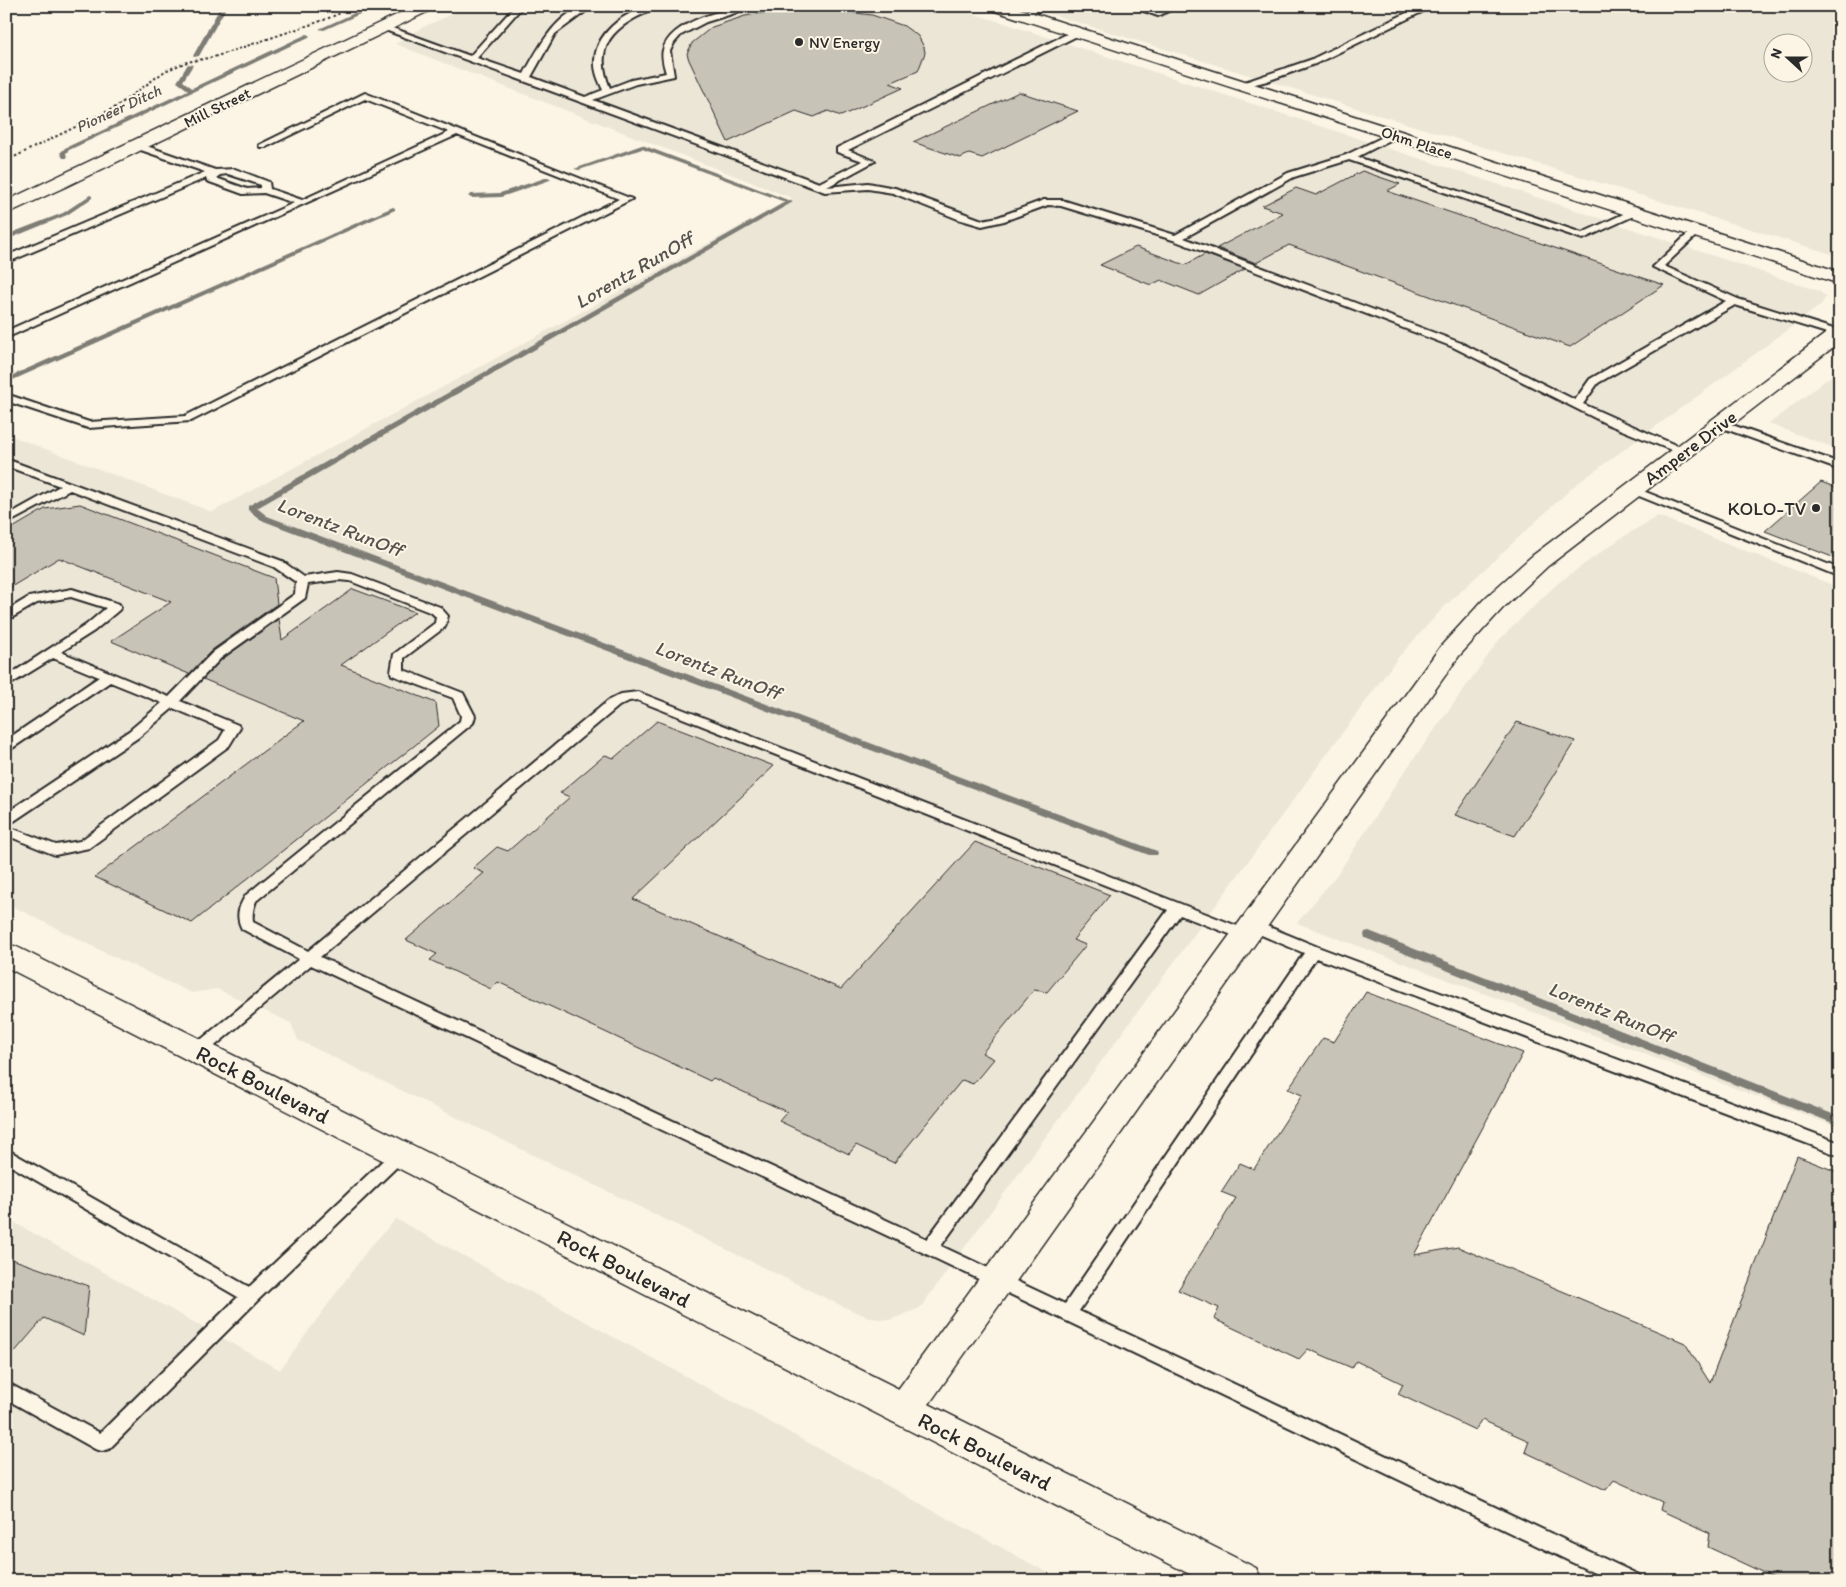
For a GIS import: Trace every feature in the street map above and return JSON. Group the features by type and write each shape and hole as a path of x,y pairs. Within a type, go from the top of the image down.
{"street":[{"name":"Mill Street","path":"6,208 138,146 380,27 428,6"},
{"name":"Ohm Place","path":"994,6 1840,278"},
{"name":"Ampere Drive","path":"904,1410 1450,651 1494,603 1540,561 1839,333"},
{"name":"Rock Boulevard","path":"6,954 1242,1581"}],"lane":[{"path":"472,59 496,30 520,6"},
{"path":"526,78 552,33 572,16 590,6"},
{"path":"607,91 600,77 598,58 603,42 618,25 654,6"},
{"path":"584,100 634,82 671,74 666,52 668,44 676,36 702,21 754,6"},
{"path":"831,6 843,8 854,6"},
{"path":"1022,15 1045,6"},
{"path":"1134,6 1158,14 1175,6"},
{"path":"1240,85 1271,79 1317,60 1428,6"},
{"path":"1434,6 1452,6"},
{"path":"380,27 526,78 828,190 868,186 895,191 961,217 982,223 1001,219 1047,202 1062,203 1176,238 1456,345 1611,422 1685,452"},
{"path":"819,187 871,160 840,150 1076,33"},
{"path":"6,397 88,426 187,419 627,199 365,96 263,145"},
{"path":"6,335 456,132"},
{"path":"1176,238 1292,175 1349,157 1393,135"},
{"path":"138,146 215,172"},
{"path":"1349,157 1583,236 1635,212"},
{"path":"6,260 215,172 228,171 246,176 266,184 265,190"},
{"path":"215,172 210,178 246,192 265,190 302,203"},
{"path":"1695,232 1658,267 1734,301 1839,333"},
{"path":"1577,405 1594,381 1734,301"},
{"path":"1721,424 1840,467"},
{"path":"6,462 278,564 302,581 338,576 352,578 436,610 442,616 441,624 398,657 397,672 458,696 468,716 466,723 251,898 244,916 247,925 310,958 998,1280 1632,1581"},
{"path":"6,520 68,486"},
{"path":"1633,490 1840,573"},
{"path":"6,820 134,734 171,703 217,655 301,595 302,581"},
{"path":"6,616 33,600 72,593 115,607 90,628 6,683"},
{"path":"6,830 55,850 84,845 224,743 233,728 52,653"},
{"path":"6,746 108,677"},
{"path":"198,1051 614,703 626,697 638,696 1177,909 1313,951 1840,1150"},
{"path":"930,1248 1177,909"},
{"path":"1068,1313 1313,951"},
{"path":"6,1390 102,1443 251,1296 400,1154"},
{"path":"6,1155 251,1296"}],"path":[{"path":"6,161 116,107 165,71 187,62 214,57 324,20 357,6"}],"shaded area":[{"path":"471,6 947,6 1467,174 1819,291 1826,297 1821,305 1574,486 1444,607 1396,660 920,1308 890,1320 871,1318 844,1307 298,1040 291,1023 217,989 192,993 110,955 6,903 6,434 212,512 792,198 395,44 423,27"},
{"path":"1024,6 1840,6 1840,256 1838,256"},
{"path":"1840,369 1840,450 1769,424"},
{"path":"1658,516 1840,588 1840,1128 1297,923 1339,872 1400,778 1500,639 1558,583 1621,538"},
{"path":"6,1218 280,1370 369,1248 396,1219 1063,1581 6,1581"}],"building":[{"path":"816,8 872,15 904,26 918,36 924,47 925,53 918,71 890,83 903,88 841,116 828,111 814,117 796,111 728,142 689,60 687,54 692,43 712,27 745,16 787,9"},
{"path":"1019,92 1078,111 982,158 969,154 960,158 913,142"},
{"path":"1362,171 1400,184 1387,191 1664,285 1570,347 1289,245 1256,263 1217,248 1283,213 1262,206 1296,188 1316,195"},
{"path":"1136,247 1185,265 1205,254 1245,269 1199,295 1161,280 1151,285 1100,265"},
{"name":"KOLO-TV","path":"1821,482 1840,489 1840,560 1765,531"},
{"path":"80,504 274,578 277,604 212,650 189,674 111,641 171,602 59,558 6,590 6,532 45,509"},
{"path":"353,589 415,612 341,665 436,703 439,726 192,923 95,877 304,721 203,679 222,659 279,619 282,640"},
{"path":"657,721 774,766 633,899 841,989 975,842 1110,895 1073,940 1086,945 1047,992 1034,990 982,1053 994,1059 973,1084 962,1080 894,1163 856,1145 849,1154 779,1121 787,1112 713,1078 710,1081 498,982 491,989 430,960 437,954 406,940 484,873 473,868 497,847 508,851 570,797 560,793 605,755 614,758"},
{"path":"1517,722 1575,741 1515,836 1455,815"},
{"path":"1366,992 1523,1053 1414,1255 1458,1247 1685,1343 1710,1383 1797,1156 1840,1173 1840,1581 1781,1581 1708,1547 1710,1533 1660,1510 1662,1502 1614,1480 1606,1490 1525,1452 1529,1441 1482,1420 1475,1430 1398,1394 1403,1384 1356,1361 1352,1368 1308,1349 1299,1359 1214,1319 1219,1308 1178,1290 1236,1198 1221,1192 1240,1163 1254,1169 1302,1095 1288,1089 1323,1038 1334,1042"},
{"path":"6,1257 89,1286 84,1336 44,1318 6,1362"}],"waterway":[{"name":"Pioneer Ditch","path":"196,56 224,6"},
{"name":"Pioneer Ditch","path":"322,29 375,6"},
{"name":"Pioneer Ditch","path":"192,90 307,36"},
{"name":"Pioneer Ditch","path":"190,65 180,82 192,90"},
{"name":"Pioneer Ditch","path":"65,157 63,153 67,149 192,90"},
{"name":"Lorentz RunOff","path":"577,169 642,147 790,202 251,508 264,518 1153,853"},
{"name":"Lorentz RunOff","path":"471,196 501,195 548,179"},
{"name":"Pioneer Ditch","path":"6,238 65,214 90,197"},
{"name":"Lorentz RunOff","path":"6,381 393,209"},
{"name":"Lorentz RunOff","path":"1369,935 1840,1122"}],"place":[{"name":"NV Energy","path":"799,42"},
{"name":"KOLO-TV","path":"1816,508"}]}
